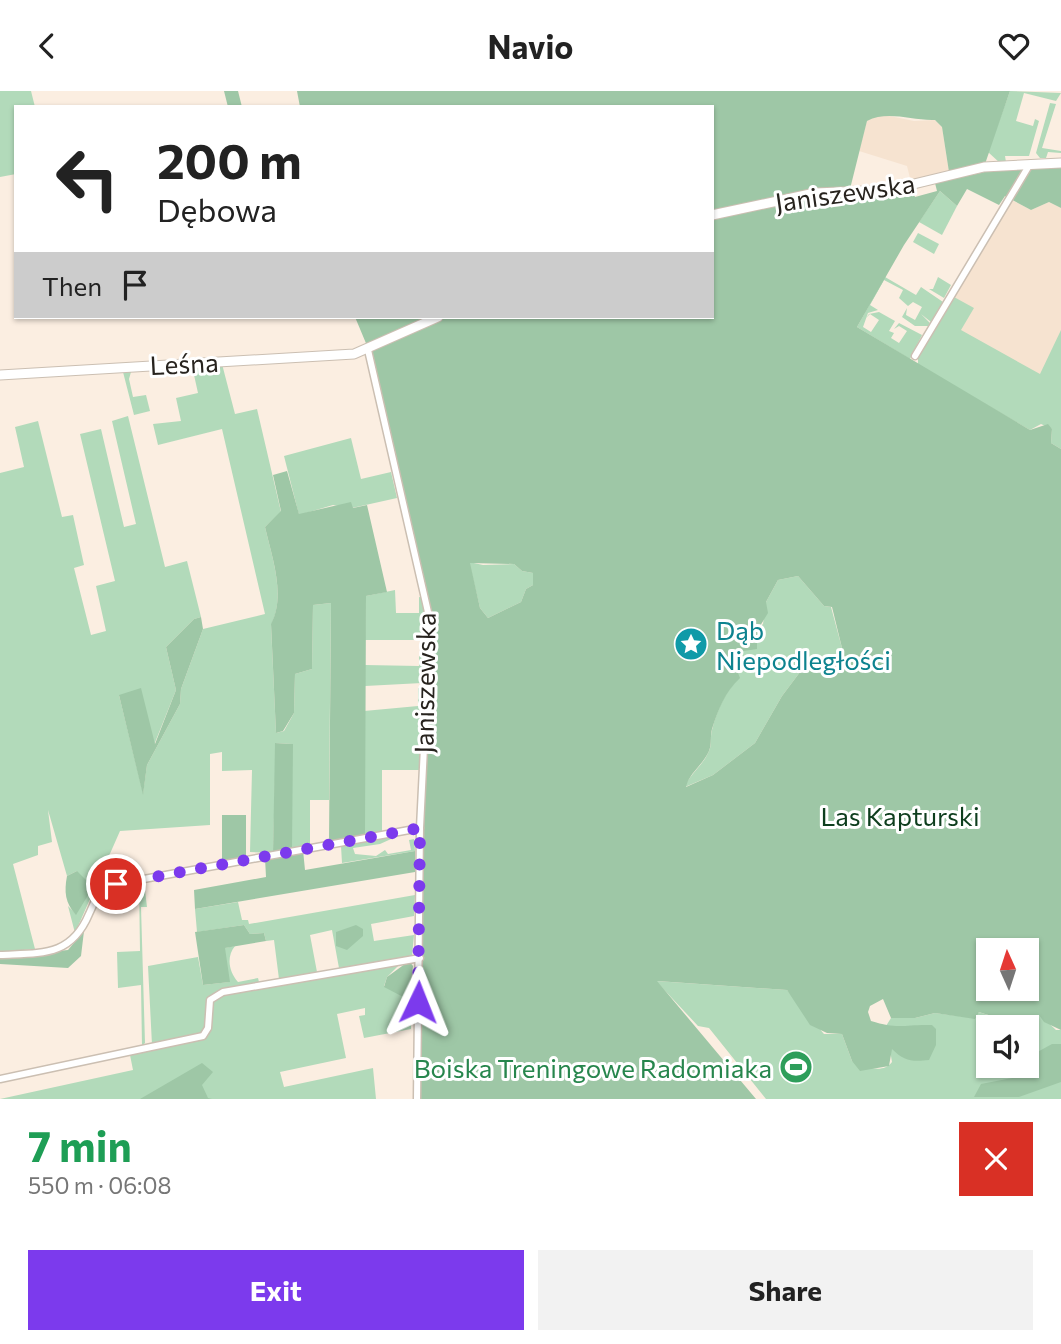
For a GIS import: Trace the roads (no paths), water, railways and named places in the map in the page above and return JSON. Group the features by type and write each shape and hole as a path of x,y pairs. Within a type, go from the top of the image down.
{"street":[{"name":"Janiszewska","path":"714,215 830,191 889,190 984,167 1031,162 1061,163"},
{"path":"915,356 1031,162"},
{"path":"368,350 434,319"},
{"name":"Janiszewska","path":"368,350 426,600 429,646 420,828 417,1099"},
{"name":"Leśna","path":"0,375 346,355 368,350"},
{"path":"0,955 47,951 69,944 84,926 99,894 106,886 420,828"},
{"path":"0,1079 203,1036 208,1028 210,1000 223,992 420,958"}],"place":[{"name":"Dąb Niepodległości","path":"691,644"},
{"name":"Boiska Treningowe Radomiaka","path":"796,1067"}],"park label":[{"name":"Las Kapturski","path":"900,815"}]}
